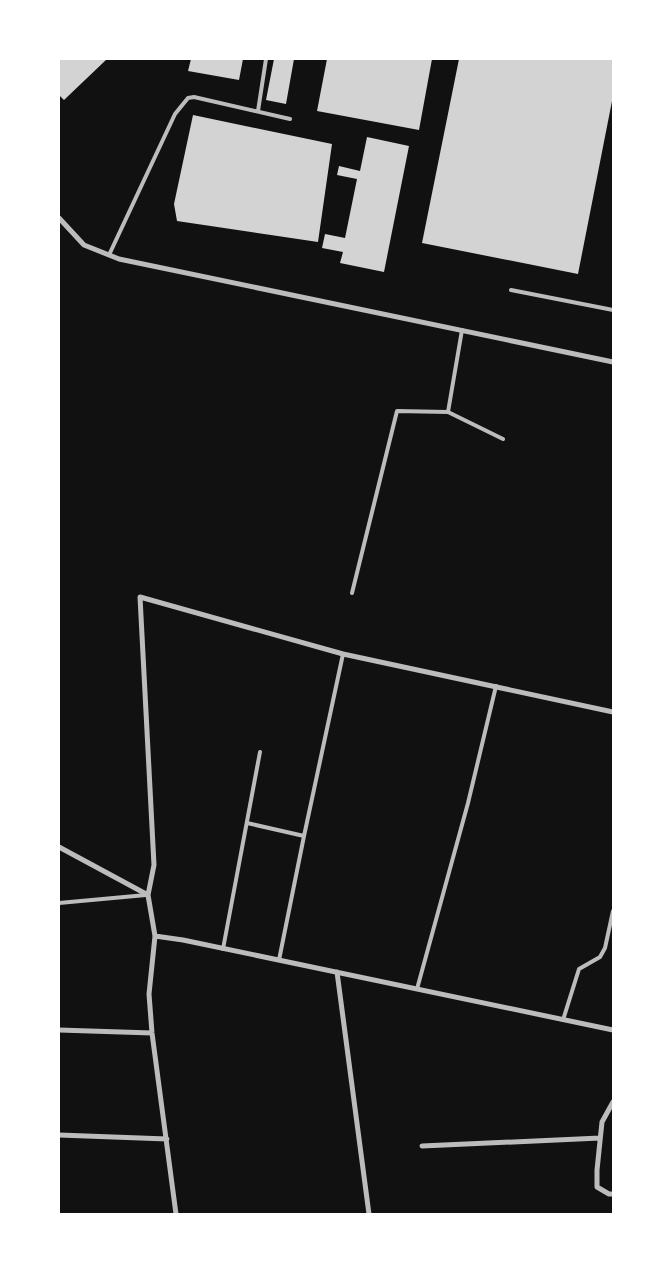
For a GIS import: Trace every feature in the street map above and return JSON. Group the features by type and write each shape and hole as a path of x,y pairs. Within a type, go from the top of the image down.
{"street":[{"path":"59,218 84,245 119,259 613,362"},
{"path":"176,1214 152,1033 149,994 155,936 148,895 154,865 140,597 343,654 613,712"},
{"path":"59,848 148,895"},
{"path":"155,936 223,948 613,1030"},
{"path":"337,972 369,1214"},
{"path":"59,1030 152,1033"},
{"path":"613,1102 602,1122 597,1187 609,1194 613,1194"},
{"path":"59,1135 167,1139"},
{"path":"422,1146 600,1138"}],"lane":[{"path":"258,111 266,59"},
{"path":"109,255 175,114 188,98 194,97 290,119"},
{"path":"512,290 613,310"},
{"path":"448,412 462,330"},
{"path":"352,593 397,411 448,412 503,439"},
{"path":"279,960 343,654"},
{"path":"417,989 468,803 496,686"},
{"path":"223,948 260,752"},
{"path":"247,824 304,836"},
{"path":"59,903 148,895"},
{"path":"563,1020 579,969 600,957 605,948 613,911"}],"building":[{"path":"59,59 107,59 64,100 59,95"},
{"path":"191,59 243,59 239,80 188,71"},
{"path":"274,59 294,59 286,104 266,100"},
{"path":"327,59 432,59 419,130 317,111"},
{"path":"459,59 613,59 613,96 578,274 422,243"},
{"path":"193,115 332,144 318,242 177,221 174,204"},
{"path":"367,137 409,146 384,272 340,263 343,252 322,248 325,234 345,238 357,179 337,175 339,166 360,171"}]}
